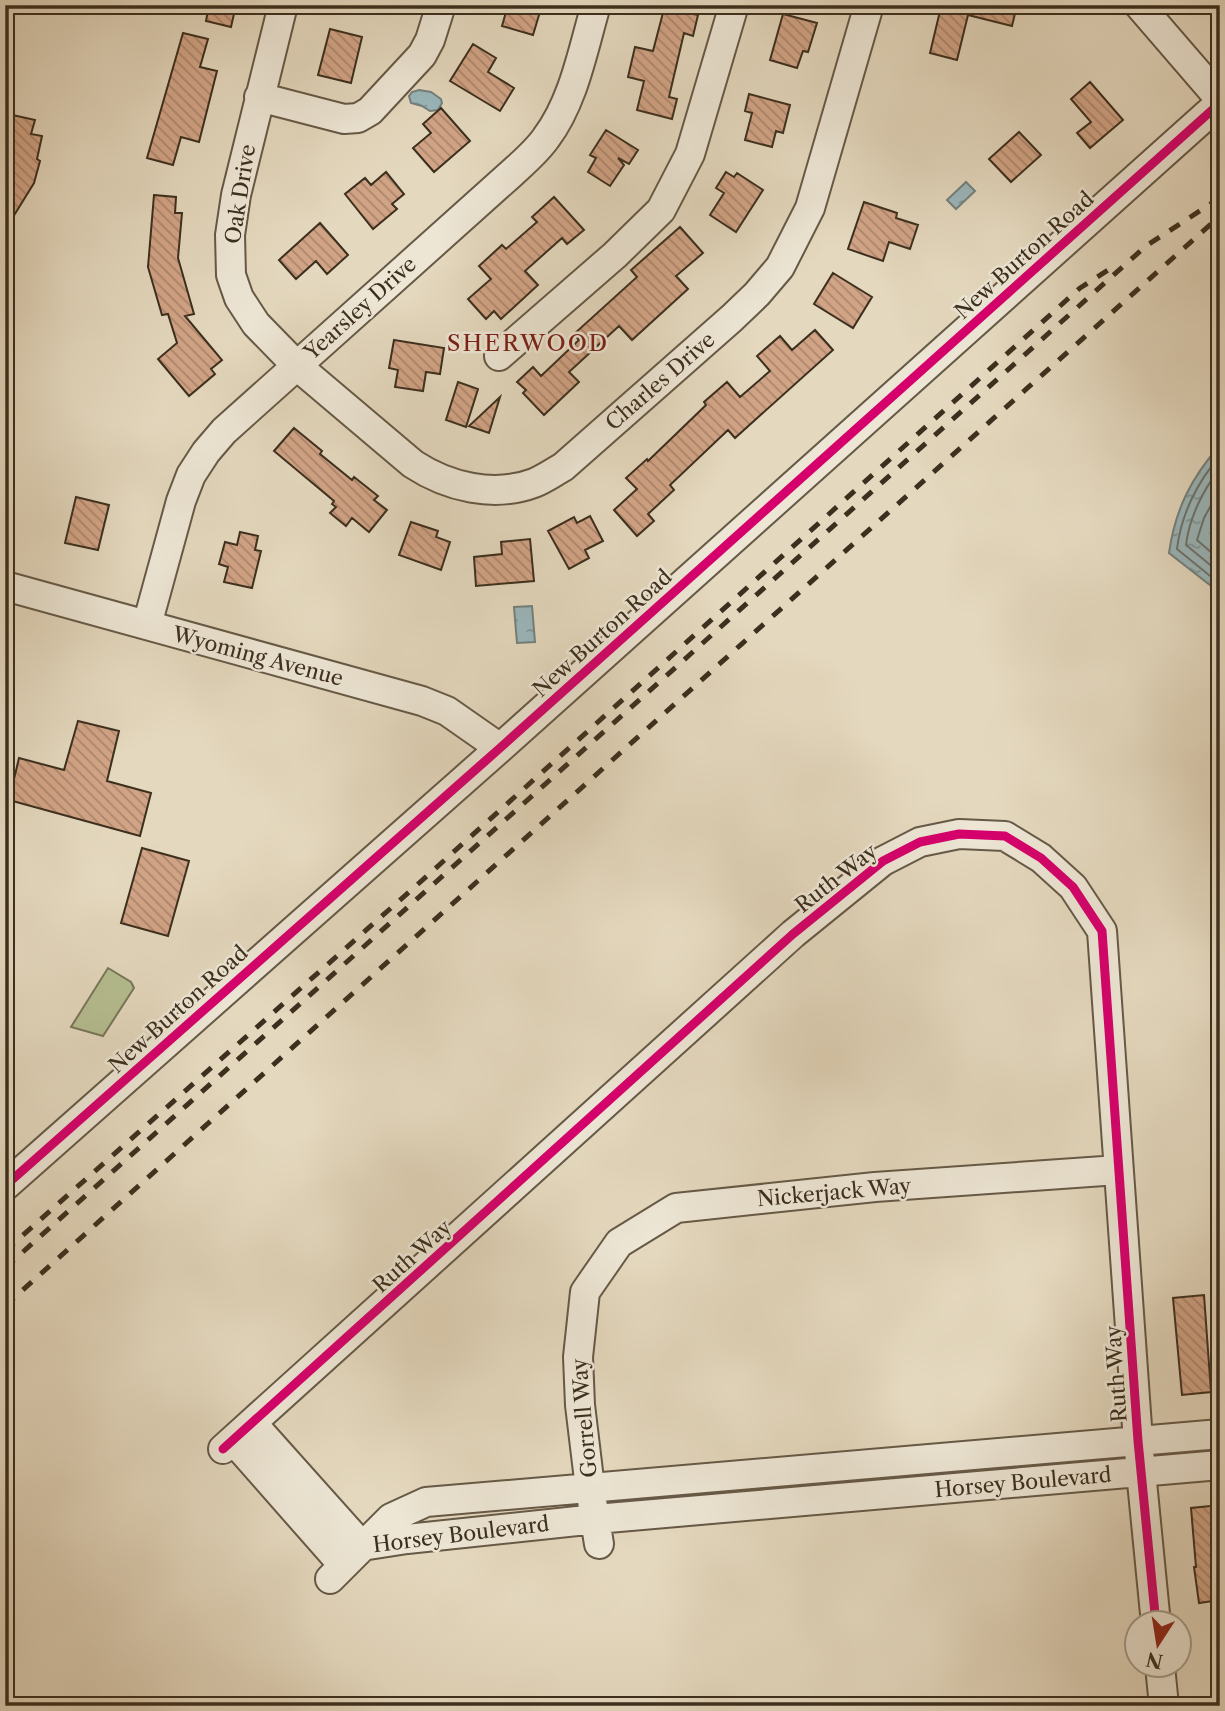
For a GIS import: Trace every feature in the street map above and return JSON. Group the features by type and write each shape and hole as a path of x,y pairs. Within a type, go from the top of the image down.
{"street":[{"name":"Oak Drive","path":"283,5 236,195 230,235 231,275 239,298 257,324 296,365"},
{"path":"259,97 344,119 358,118 370,111 422,55 430,40 441,5"},
{"name":"Yearsley Drive","path":"148,625 181,501 191,475 205,452 296,365 512,173 547,137 561,113 596,5"},
{"path":"499,356 615,255 661,209 690,154 734,5"},
{"name":"Charles Drive","path":"296,365 413,464 432,476 453,484 483,489 511,489 536,482 563,467 732,318 780,267 810,208 869,5"},
{"path":"1139,5 1220,101"},
{"name":"New Burton Road","path":"5,1186 500,748 1220,101"},
{"name":"Wyoming Avenue","path":"5,586 422,701 447,711 500,748"},
{"name":"Ruth Way","path":"345,1563 236,1438 793,934 883,860 920,842 959,834 1005,836 1041,858 1073,887 1102,931 1141,1471 1155,1610"},
{"name":"Nickerjack Way","path":"585,1292 619,1243 676,1208 875,1187 1118,1170"},
{"name":"Gorrell Way","path":"585,1292 578,1357 590,1488 598,1531"},
{"name":"Horsey Boulevard","path":"345,1563 391,1518 426,1502 1220,1434"},
{"name":"Horsey Boulevard","path":"345,1563 407,1539 598,1531 1141,1471 1220,1465"},
{"path":"1161,1680 1164,1706"}],"green space":[{"path":"108,968 131,982 134,988 103,1036 71,1027"}],"water":[{"path":"419,90 431,92 441,99 438,110 430,111 411,103 409,96"},
{"path":"966,182 975,191 956,209 947,200"},
{"path":"1220,445 1220,593 1169,553 1175,523 1186,495"},
{"path":"532,606 535,642 517,643 514,607"}],"building":[{"path":"209,5 236,5 231,27 206,21"},
{"path":"508,5 542,5 533,35 502,26"},
{"path":"665,5 690,5 688,13 698,15 693,36 684,33 669,97 677,99 672,119 637,110 644,81 628,77 635,47 653,51"},
{"path":"951,5 1017,5 1012,26 968,15 957,60 930,53 940,11 949,13"},
{"path":"783,14 817,23 808,52 803,51 797,68 770,60"},
{"path":"330,29 362,37 351,83 318,75"},
{"path":"183,33 208,39 200,67 217,71 199,142 181,137 173,165 147,158"},
{"path":"473,44 496,58 488,72 514,88 500,111 450,81"},
{"path":"1090,82 1123,120 1090,148 1077,133 1091,122 1071,99"},
{"path":"749,94 790,105 783,133 776,131 772,147 745,140 752,113 745,111"},
{"path":"441,108 470,141 434,172 413,148 431,133 423,124"},
{"path":"8,114 35,120 31,134 42,136 37,159 40,161 34,183 5,230 5,125"},
{"path":"606,130 638,150 629,164 618,158 624,165 610,186 588,172 596,158 590,155"},
{"path":"1019,132 1041,155 1011,182 989,159"},
{"path":"386,172 404,194 392,204 397,209 373,229 345,194 365,178 371,185"},
{"path":"726,172 734,177 737,173 763,190 736,232 710,215 724,193 716,188"},
{"path":"154,195 176,197 175,213 182,213 178,258 194,314 185,316 222,360 211,369 215,374 189,396 158,359 177,343 168,314 162,315 148,267"},
{"path":"554,197 584,230 567,244 562,238 525,271 538,285 501,319 494,311 486,319 468,299 491,279 479,266 502,245 506,249 537,222 532,217"},
{"path":"864,202 897,213 896,218 918,225 910,249 889,242 883,261 848,249"},
{"path":"320,223 348,255 327,274 316,261 296,279 279,260"},
{"path":"680,227 703,253 676,276 688,289 632,340 619,326 569,372 579,382 544,415 523,393 526,390 517,382 533,367 541,376 579,340 574,334 637,277 631,270"},
{"path":"833,273 872,297 853,328 814,304"},
{"path":"815,330 833,350 735,438 728,430 670,485 674,490 648,514 654,521 637,536 614,510 637,489 626,478 647,459 648,461 706,405 704,402 727,382 740,397 770,371 757,356 780,336 792,350"},
{"path":"394,340 444,348 440,374 426,372 423,391 395,387 398,370 389,368"},
{"path":"458,382 478,389 466,427 446,420"},
{"path":"500,397 489,433 469,426"},
{"path":"294,428 352,480 354,477 378,496 374,500 387,510 369,532 352,518 346,526 330,513 336,507 332,504 334,501 274,451"},
{"path":"76,497 109,505 98,550 65,543"},
{"path":"590,516 603,541 585,550 589,558 569,569 548,531 574,517 577,523"},
{"path":"411,522 438,531 436,537 450,542 441,570 399,555"},
{"path":"240,532 258,536 255,550 261,551 252,588 224,582 228,567 219,564 225,542 237,545"},
{"path":"530,539 534,581 476,586 474,557 502,554 501,542"},
{"path":"78,721 119,731 107,781 151,793 140,836 9,800 19,758 64,770"},
{"path":"142,848 189,861 168,936 121,923"},
{"path":"1204,1295 1211,1392 1182,1395 1173,1298"},
{"path":"1220,1505 1220,1600 1199,1603 1191,1508"}],"railway":[{"path":"5,1268 1146,246 1215,201"},
{"path":"5,1306 1220,216"},
{"path":"5,1251 418,884 1080,288 1108,270"}],"cycle path":[{"path":"5,1186 500,748 1220,103"},
{"path":"223,1449 793,934 883,861 920,842 959,834 1005,836 1041,858 1073,887 1102,931 1138,1441 1155,1610"}],"district":[{"name":"SHERWOOD","path":"528,343"}]}
